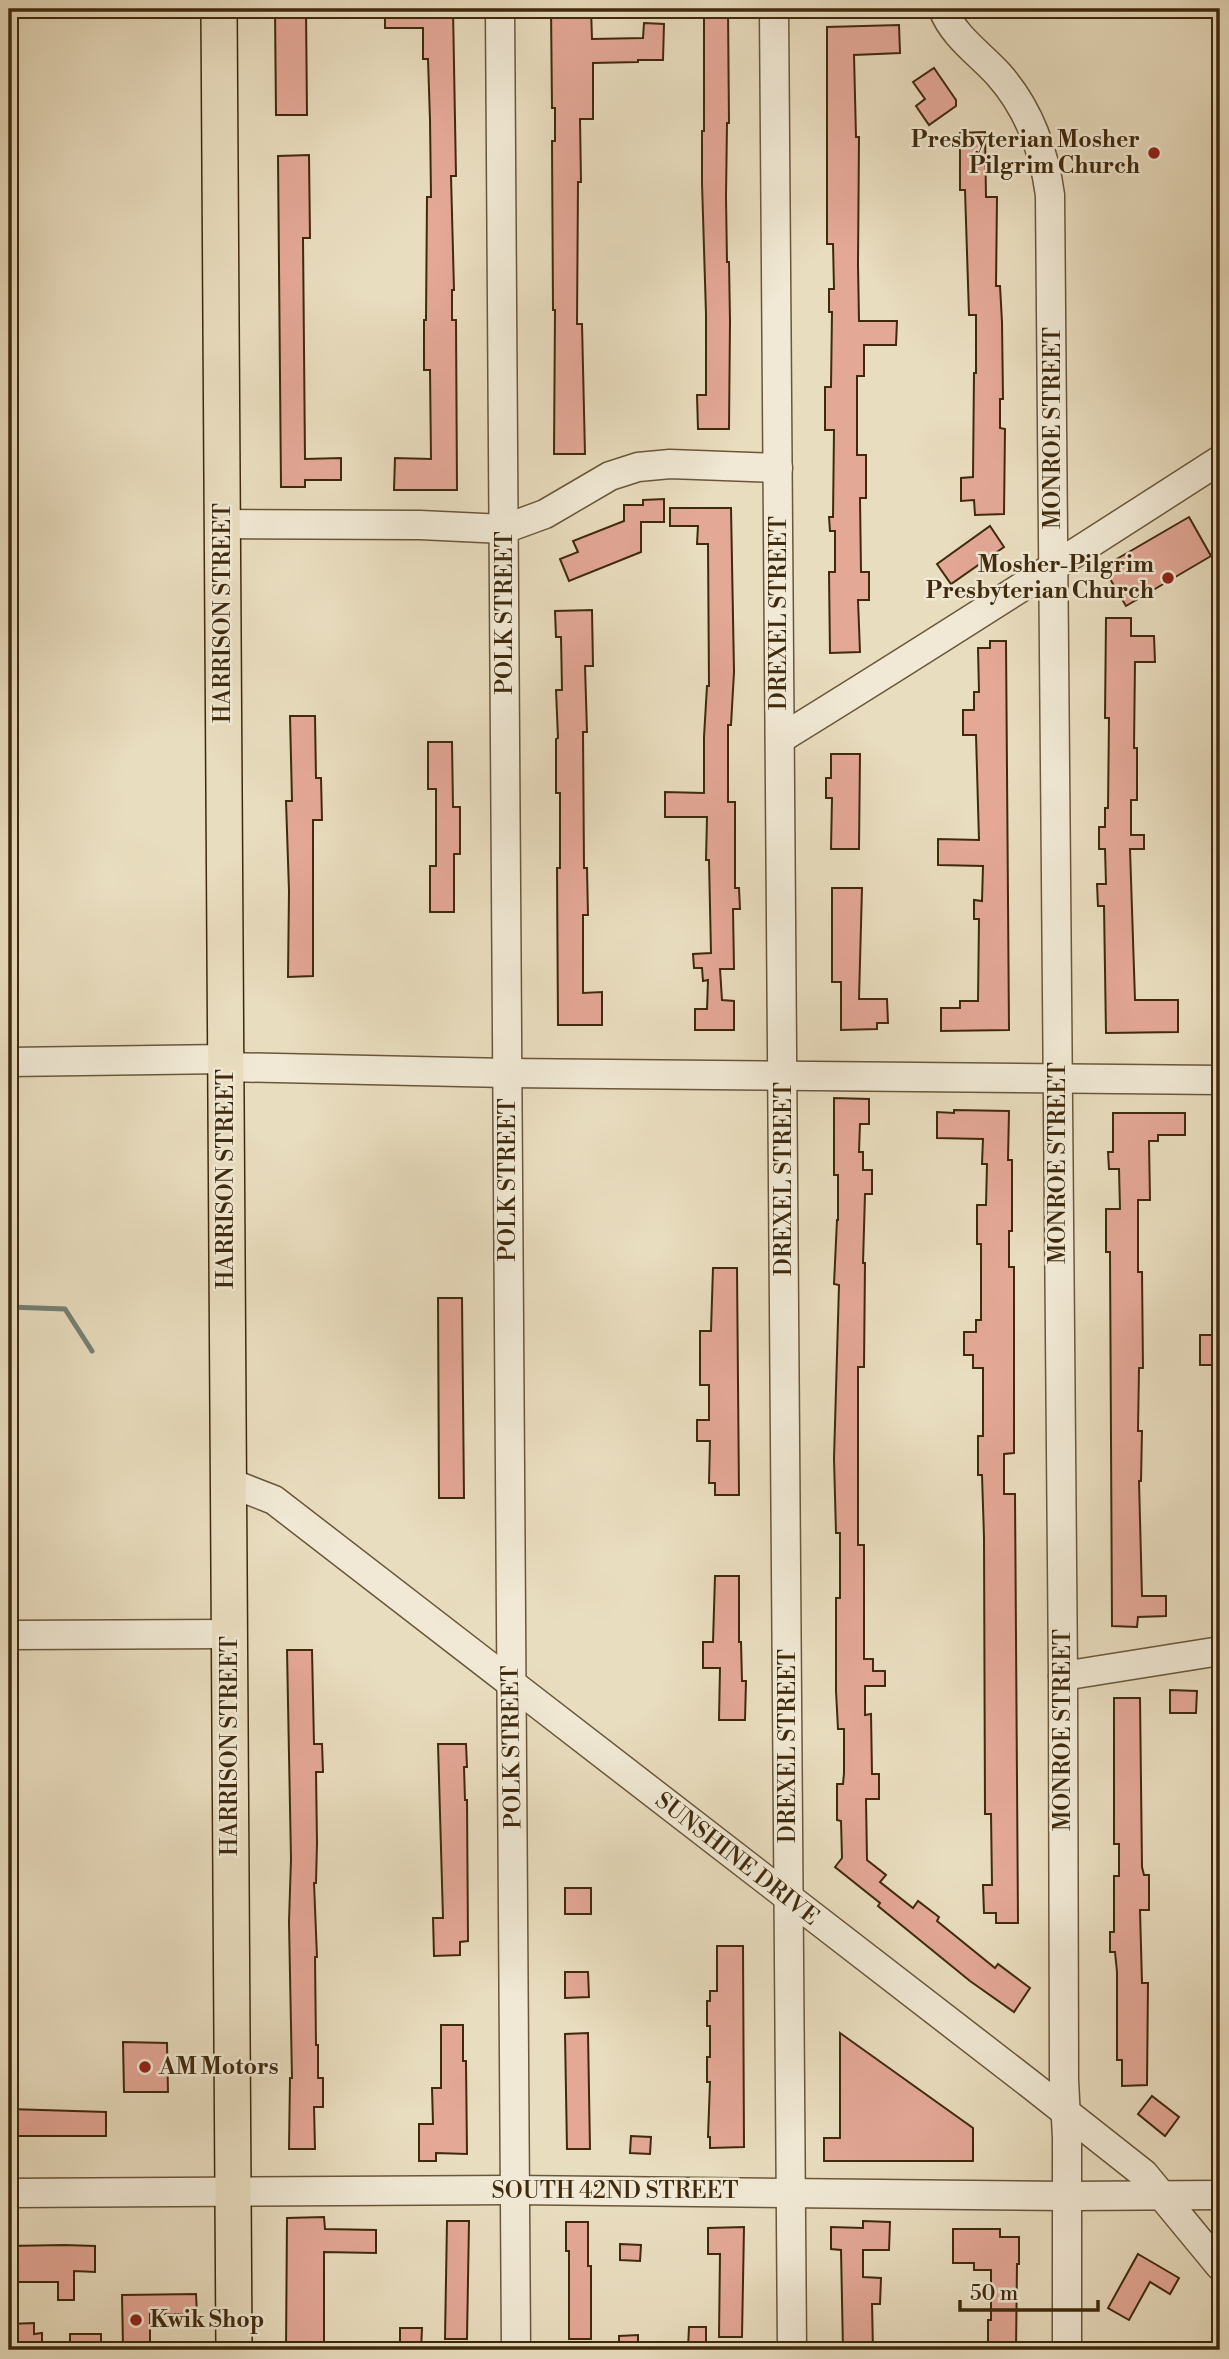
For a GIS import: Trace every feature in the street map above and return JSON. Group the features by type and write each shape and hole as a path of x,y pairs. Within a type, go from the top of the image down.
{"main road":[{"name":"HARRISON STREET","path":"219,9 234,2350"}],"street":[{"name":"POLK STREET","path":"500,9 516,2350"},
{"name":"DREXEL STREET","path":"774,9 792,2350"},
{"name":"MONROE STREET","path":"943,9 955,30 1014,94 1033,130 1047,173 1052,221 1067,2350"},
{"path":"780,739 1220,460"},
{"path":"222,524 420,525 504,530 545,514 610,476 638,467 670,464 778,468"},
{"path":"9,1062 226,1063 507,1073 1220,1080"},
{"name":"SUNSHINE DRIVE","path":"228,1482 274,1500 1144,2174 1220,2266"},
{"path":"9,1635 230,1634"},
{"path":"1063,1676 1220,1651"},
{"name":"SOUTH 42ND STREET","path":"9,2193 516,2190 1220,2195"}],"building":[{"path":"275,9 306,9 307,115 276,115"},
{"path":"385,9 453,9 456,176 451,176 454,290 452,320 456,320 457,490 394,490 395,458 431,459 430,370 424,370 427,197 431,197 430,120 428,59 423,59 423,28 385,28"},
{"path":"551,9 591,9 592,39 643,38 644,23 664,24 663,60 593,63 593,119 580,119 577,324 582,324 585,454 554,454 552,141 555,141 555,108 552,108"},
{"path":"704,9 728,9 729,123 726,197 730,321 729,429 698,429 697,395 706,395 702,183"},
{"path":"899,25 900,53 854,55 856,137 859,137 859,321 897,321 896,345 864,345 864,376 857,376 857,455 866,455 866,498 860,498 861,572 869,572 869,600 858,600 860,652 830,653 829,572 835,572 835,531 830,531 829,517 833,517 834,430 825,430 825,387 831,387 832,312 829,312 829,289 834,289 833,244 827,244 827,27"},
{"path":"934,68 956,100 956,106 929,125 916,106 925,99 913,82"},
{"path":"985,132 986,197 997,197 996,286 1000,286 1002,322 1003,399 1000,399 1000,428 1005,429 1004,514 975,515 974,500 961,501 961,478 973,477 976,315 969,315 965,190 960,190 960,133"},
{"path":"309,155 310,238 303,238 305,459 341,458 341,480 305,480 305,487 281,487 278,156"},
{"path":"664,499 664,522 641,522 641,552 569,581 560,559 578,552 573,541 624,521 624,505 643,505 643,500"},
{"path":"670,508 731,508 734,672 731,725 728,725 728,802 735,802 735,888 739,888 740,909 733,909 734,969 720,969 722,1000 734,1001 734,1030 695,1030 695,1009 707,1009 708,980 703,981 702,968 694,968 693,954 711,953 709,860 706,860 707,817 665,817 665,792 704,793 704,737 709,686 708,544 697,544 698,526 670,526"},
{"path":"1189,517 1211,556 1126,606 1103,567"},
{"path":"990,526 1004,547 951,584 937,564"},
{"path":"592,610 593,666 585,666 587,732 583,732 584,868 587,868 588,915 583,915 583,993 602,992 602,1025 558,1025 557,868 560,868 560,793 556,793 556,690 562,690 561,637 556,637 555,611"},
{"path":"1106,618 1131,618 1131,636 1154,636 1155,662 1135,662 1134,748 1137,748 1137,800 1131,800 1131,835 1144,835 1144,849 1130,849 1135,1000 1178,1000 1178,1032 1106,1033 1104,906 1098,906 1097,884 1106,884 1105,849 1099,849 1099,827 1105,827 1105,808 1108,808"},
{"path":"990,641 1006,641 1009,1030 941,1031 941,1008 960,1008 960,1001 978,1001 979,919 974,919 974,900 982,901 983,866 938,865 938,839 979,840 976,735 963,735 963,710 974,710 974,692 979,692 978,648 990,648"},
{"path":"290,716 315,716 316,778 321,778 322,820 313,820 313,976 288,977 286,801 292,801"},
{"path":"428,742 452,742 453,807 460,807 460,854 454,854 454,912 430,912 430,866 436,866 436,789 428,789"},
{"path":"831,754 860,754 859,849 831,849 832,798 826,798 826,778 831,778"},
{"path":"832,888 862,888 859,999 887,999 888,1023 877,1023 877,1029 841,1030 841,982 832,982"},
{"path":"834,1098 869,1099 869,1124 860,1124 859,1152 863,1152 863,1170 872,1170 872,1194 865,1194 864,1367 858,1367 858,1545 864,1545 864,1659 873,1659 873,1671 885,1671 885,1686 865,1686 865,1715 871,1714 872,1774 879,1774 879,1799 866,1799 867,1860 886,1875 880,1882 913,1908 918,1901 939,1917 937,1921 995,1968 998,1964 1030,1988 1014,2012 970,1981 835,1867 842,1858 841,1821 837,1820 837,1784 843,1784 844,1729 838,1729 836,1691 836,1598 840,1598 840,1533 836,1533 834,1459 839,1285 834,1284 838,1175 834,1175"},
{"path":"954,1110 1009,1111 1008,1160 1012,1160 1012,1231 1009,1231 1009,1267 1014,1267 1014,1453 1004,1454 1004,1494 1015,1494 1018,1923 996,1923 996,1913 984,1913 983,1885 992,1885 991,1814 985,1814 984,1537 982,1475 978,1475 978,1436 983,1436 983,1368 973,1368 973,1355 964,1355 964,1332 976,1332 976,1320 981,1320 981,1244 977,1244 977,1205 986,1205 987,1164 982,1164 983,1139 937,1138 937,1112 954,1113"},
{"path":"1113,1113 1185,1113 1185,1135 1158,1135 1158,1141 1149,1141 1150,1200 1138,1200 1138,1272 1142,1272 1143,1368 1139,1368 1138,1431 1142,1431 1139,1481 1142,1596 1166,1596 1166,1616 1138,1617 1137,1627 1112,1626 1110,1252 1106,1252 1106,1209 1120,1209 1119,1169 1109,1169 1108,1152 1113,1152"},
{"path":"713,1268 737,1268 739,1495 715,1495 715,1483 709,1483 710,1441 697,1441 697,1420 709,1420 709,1385 700,1385 700,1331 711,1331"},
{"path":"438,1298 462,1298 464,1498 439,1498"},
{"path":"1200,1335 1220,1335 1220,1365 1200,1365"},
{"path":"715,1576 739,1576 739,1642 742,1681 746,1681 745,1720 719,1720 720,1668 703,1668 703,1642 713,1642"},
{"path":"287,1650 312,1650 314,1744 322,1744 323,1772 316,1772 317,1843 314,1883 316,2045 318,2078 323,2078 323,2107 314,2107 315,2149 289,2149 292,2078"},
{"path":"1170,1690 1197,1691 1196,1713 1170,1713"},
{"path":"1114,1698 1140,1698 1142,1867 1144,1875 1149,1875 1149,1910 1140,1910 1142,1983 1148,1983 1147,2085 1122,2086 1122,2060 1117,2060 1117,1972 1115,1952 1110,1952 1110,1932 1114,1932 1114,1876 1119,1876 1119,1844 1114,1844"},
{"path":"438,1744 466,1744 467,1767 464,1767 467,1800 468,1941 460,1942 460,1955 434,1956 433,1918 443,1918"},
{"path":"565,1888 591,1888 591,1914 565,1914"},
{"path":"717,1946 743,1946 744,2147 710,2148 708,2137 710,2082 707,2082 707,2057 710,2057 710,2026 707,2026 707,2001 710,2001 710,1991 717,1991"},
{"path":"565,1972 588,1972 589,1997 565,1998"},
{"path":"441,2025 463,2025 467,2154 436,2153 436,2161 419,2161 419,2124 433,2124 432,2088 441,2088"},
{"path":"588,2033 590,2149 567,2149 565,2034"},
{"path":"840,2033 973,2128 973,2161 824,2161 824,2138 840,2138"},
{"name":"AM Motors","path":"123,2042 167,2043 168,2092 124,2092"},
{"path":"1152,2096 1179,2117 1165,2136 1138,2114"},
{"path":"9,2109 106,2112 106,2136 9,2136"},
{"path":"631,2136 651,2137 650,2154 630,2153"},
{"path":"324,2217 325,2229 376,2230 376,2253 324,2252 324,2350 286,2350 287,2218"},
{"path":"447,2221 469,2221 467,2339 445,2339"},
{"path":"863,2221 890,2222 889,2250 863,2250 863,2277 881,2278 880,2304 872,2304 873,2350 843,2350 841,2250 831,2249 831,2227 863,2228"},
{"path":"566,2222 588,2222 591,2339 569,2339 569,2251 566,2251"},
{"path":"744,2227 742,2337 719,2337 720,2254 708,2254 708,2228"},
{"path":"953,2229 1000,2229 1000,2237 1019,2237 1016,2350 988,2350 991,2270 974,2270 974,2263 953,2263"},
{"path":"620,2244 641,2245 640,2261 620,2260"},
{"path":"9,2246 95,2246 95,2272 74,2271 74,2300 58,2300 58,2282 17,2282 17,2272 9,2272"},
{"path":"1138,2254 1179,2278 1170,2294 1150,2282 1129,2320 1108,2308"},
{"path":"196,2294 197,2314 150,2314 150,2346 123,2346 122,2295"},
{"path":"34,2323 34,2334 42,2333 42,2350 9,2350 9,2324"},
{"path":"689,2327 706,2327 706,2350 688,2349"},
{"path":"400,2328 422,2328 421,2350 400,2350"},
{"path":"70,2334 101,2334 101,2350 70,2350"},
{"path":"638,2335 638,2350 619,2350 619,2336"}],"waterway":[{"path":"9,1307 65,1309 92,1351"}],"place":[{"name":"Presbyterian Mosher Pilgrim Church","path":"1154,153"},
{"name":"Mosher-Pilgrim Presbyterian Church","path":"1168,578"},
{"name":"AM Motors","path":"145,2067"},
{"name":"Kwik Shop","path":"136,2320"}]}
